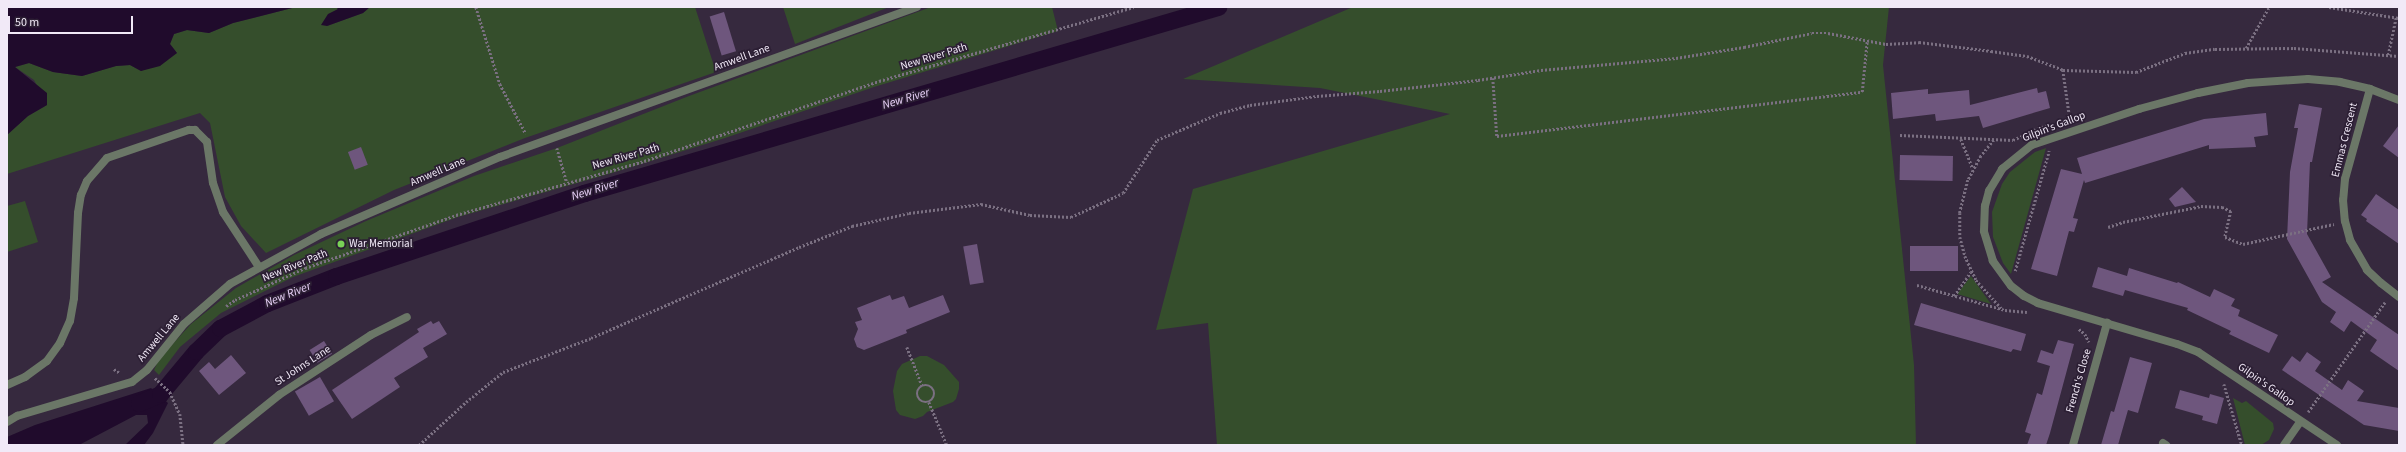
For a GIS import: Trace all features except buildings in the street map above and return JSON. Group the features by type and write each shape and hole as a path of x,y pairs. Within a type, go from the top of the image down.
{"street":[{"name":"Amwell Lane","path":"7,422 17,416 132,382 147,370 184,324 230,284 321,234 532,146 917,7"},
{"name":"Gilpin's Gallop","path":"2337,445 2300,422 2218,364 2198,352 2177,344 2038,303 2011,286 1993,261 1987,246 1984,219 1988,196 1996,179 2011,160 2032,146 2053,137 2139,109 2248,83 2308,79 2340,82 2370,89 2399,100"},
{"name":"Emmas Crescent","path":"2370,89 2345,179 2343,200 2345,221 2350,240 2367,270 2395,294"},
{"path":"7,385 25,376 47,361 60,342 70,321 74,298 78,213 82,195 87,181 107,158 189,130 195,130 207,142 213,183 223,212 259,267"},
{"name":"St Johns Lane","path":"217,445 279,394 371,335 407,317"},
{"name":"French's Close","path":"2073,445 2107,323"},
{"path":"2284,445 2300,422"}],"path":[{"path":"476,7 500,84 532,146"},
{"name":"New River Path","path":"223,308 234,300 305,268 456,215 644,161 879,81 1133,7"},
{"path":"2246,49 2269,7"},
{"path":"2329,7 2397,18 2388,55"},
{"path":"419,445 466,402 504,372 591,338 682,296 852,226 909,213 981,204 1030,215 1071,217 1123,193 1157,140 1220,113 1250,105 1317,96 1380,91 1493,78 1541,70 1676,58 1744,47 1812,33 1828,33 1886,44 1918,42 2027,56 2063,70 2136,72 2185,53 2215,49 2294,48 2399,56"},
{"path":"1493,78 1497,136 1862,92 1867,41"},
{"path":"2063,70 2073,131"},
{"path":"2064,120 2070,118"},
{"path":"2031,131 2050,124"},
{"path":"1900,135 1961,139 2013,140 2024,135"},
{"path":"2011,286 2053,137"},
{"path":"1961,139 1973,169"},
{"path":"556,148 567,182"},
{"path":"2108,227 2123,222 2201,206 2222,207 2231,211 2225,237 2243,244 2345,221"},
{"path":"1954,296 1971,272"},
{"path":"1917,285 2006,310 2034,314"},
{"path":"2300,422 2395,294"},
{"path":"2075,328 2085,334 2088,342 2100,346"},
{"path":"907,347 922,385"},
{"path":"2218,364 2242,445"},
{"path":"159,372 156,378 170,392 180,414 184,445"},
{"path":"922,385 927,385 934,390 933,399 929,402 925,403 918,397 917,392 922,385"},
{"path":"929,402 947,444"}],"green space":[{"path":"296,7 336,7 338,9 327,26 363,13 370,7 695,7 716,72 525,138 394,190 266,253 241,226 225,197 210,123 200,113 7,174 7,135 28,116 47,105 34,80 15,67 29,63 53,72 82,76 116,66 130,65 141,71 177,53 170,44 174,34 187,30 209,33 233,23"},
{"path":"783,7 889,7 795,44"},
{"path":"931,7 1052,7 1058,31 874,87 725,138 612,173 458,217 293,277 221,313 180,347 159,375 154,370 159,359 191,324 236,288 294,255 366,221 474,176 557,148 689,96"},
{"path":"1353,7 1889,7 1883,65 1914,365 1916,445 1217,445 1208,323 1156,330 1193,189 1450,114 1320,88 1183,79"},
{"path":"2046,148 2011,274 2003,263 1993,237 1992,212 2002,184 2010,172 2035,152"},
{"path":"25,201 38,242 7,252 7,206"},
{"path":"1971,276 1991,304 1957,294"},
{"path":"920,356 927,356 944,365 959,382 959,389 956,399 953,402 927,412 923,416 915,419 900,415 896,410 893,391 897,371 902,364"},
{"path":"2233,398 2242,403 2246,401 2273,423 2274,429 2269,440 2261,445 2245,445"}],"shaded area":[{"path":"7,7 296,7 233,23 209,33 187,30 174,34 170,44 177,53 160,66 141,71 130,65 116,66 82,76 53,72 29,63 15,67 47,93 47,105 28,116 7,135"},
{"path":"336,7 370,7 363,13 327,26 321,25 328,14 338,9"},
{"path":"151,388 168,403 153,433 144,445 125,445 148,423 147,415 136,415 79,445 7,445 7,437 35,425"}],"waterway":[{"name":"New River","path":"139,403 160,394 196,351 220,328 267,303 336,276 584,193 1218,7"}],"place":[{"name":"War Memorial","path":"341,244"}]}
